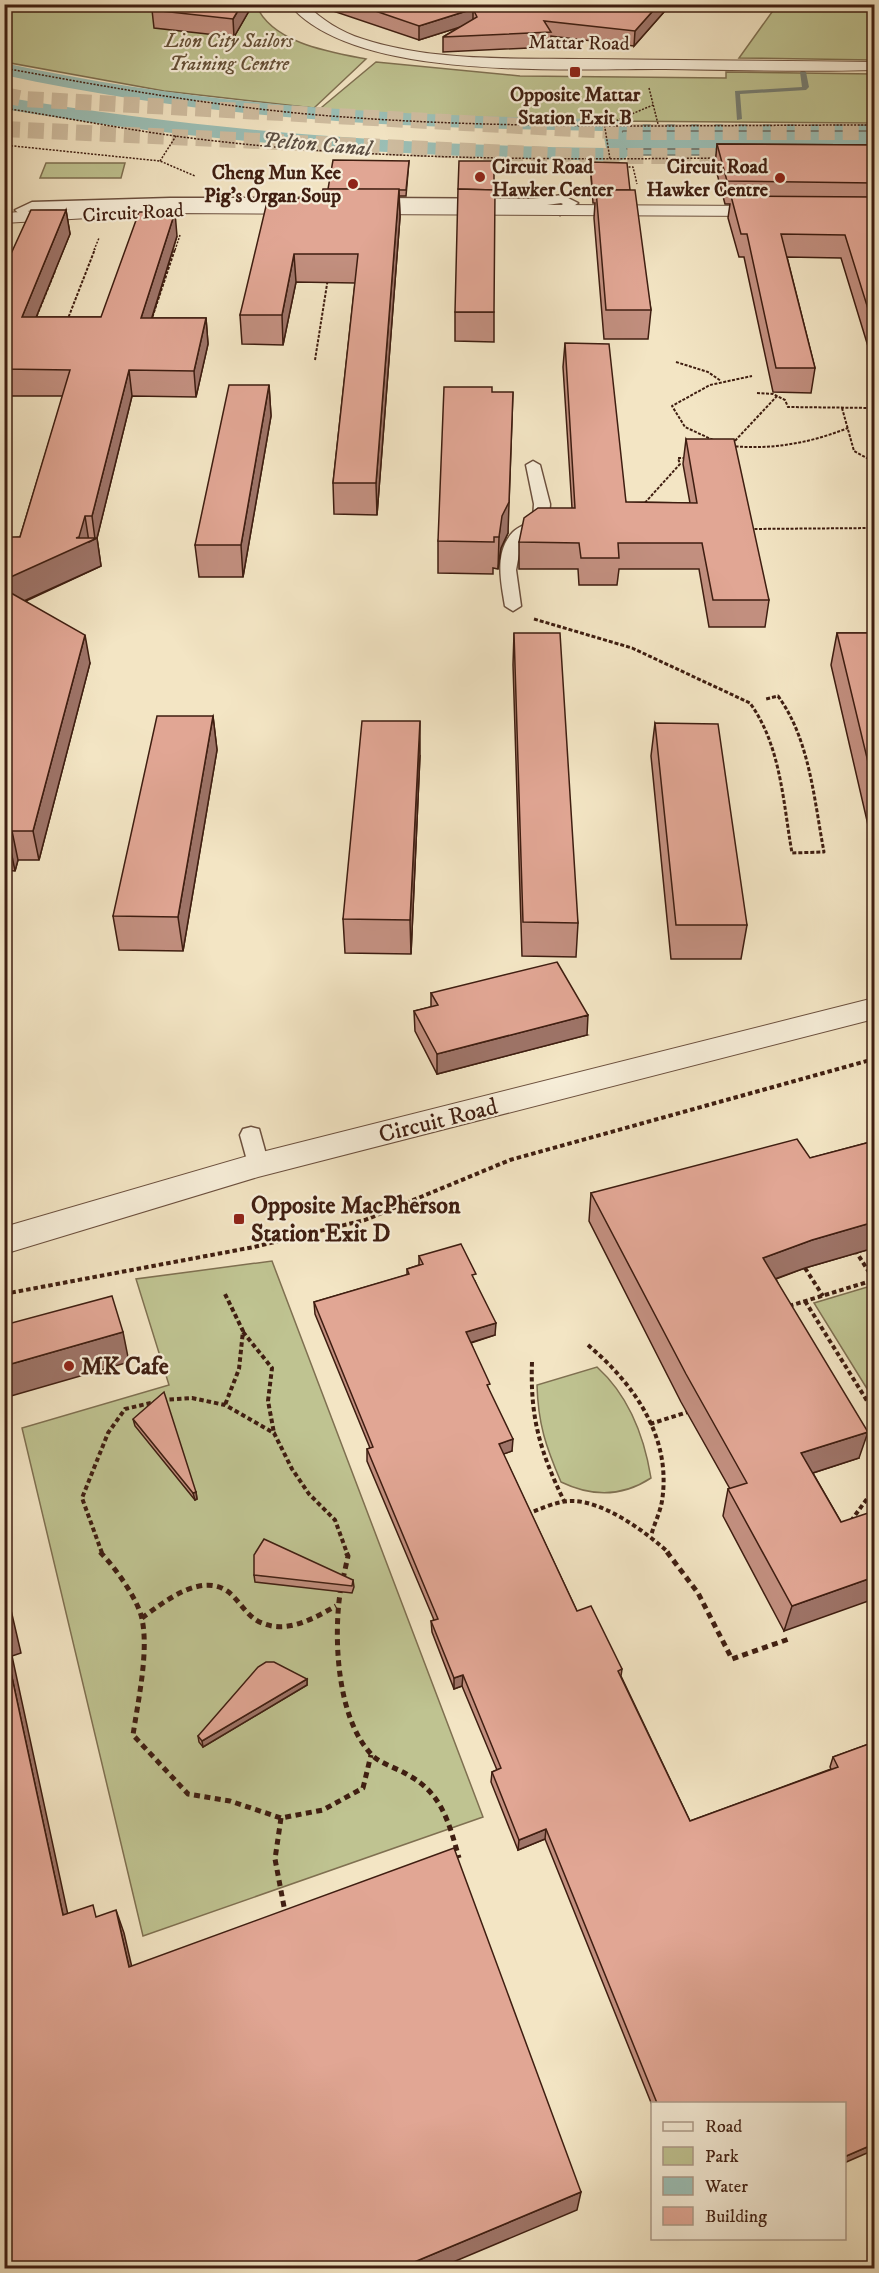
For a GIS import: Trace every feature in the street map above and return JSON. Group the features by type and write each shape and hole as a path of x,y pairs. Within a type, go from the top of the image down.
{"street":[{"name":"Mattar Road","path":"296,4 301,12 336,34 374,45 454,59 874,66"},
{"name":"Circuit Road","path":"4,218 172,208 794,211"},
{"name":"Circuit Road","path":"4,1241 254,1150 874,1009"}],"lane":[{"path":"513,606 509,585 514,543 520,534 533,529 541,521 542,504 533,465"}],"path":[{"path":"4,68 147,95 334,116 473,123 874,125"},
{"path":"648,86 658,124"},
{"path":"612,122 653,105"},
{"path":"4,108 176,136 365,153 610,159 729,158"},
{"path":"604,122 612,168"},
{"path":"160,161 176,136"},
{"path":"4,145 160,161 204,179"},
{"path":"622,168 633,167 638,189"},
{"path":"65,324 101,232"},
{"path":"156,324 149,325 180,233"},
{"path":"33,325 58,264"},
{"path":"315,360 329,271"},
{"path":"676,362 708,372 721,381"},
{"path":"718,442 685,427 672,406 689,392 721,381 752,376"},
{"path":"757,393 777,396 785,400 788,407 874,408"},
{"path":"724,451 777,396"},
{"path":"842,408 854,451 874,462"},
{"path":"725,444 748,448 788,445 807,442 848,428"},
{"path":"642,506 680,464 678,458 688,458"},
{"path":"748,520 751,531 874,528"},
{"path":"513,606 512,614 632,648 750,703 760,714 769,735 792,853 824,852 795,728 786,704 778,696 766,699"},
{"path":"4,1294 254,1248 365,1220 510,1160 874,1059"},
{"path":"783,1303 789,1306 874,1280 851,1244"},
{"path":"805,1268 823,1296"},
{"path":"225,1294 243,1331 272,1368 268,1401 274,1433 292,1469 309,1494 335,1520 348,1556 336,1605 336,1659 349,1709 371,1755 422,1780 442,1802 459,1858"},
{"path":"804,1301 874,1412"},
{"path":"225,1405 239,1369 243,1331"},
{"path":"588,1345 626,1380 637,1396 657,1440 663,1474 662,1501 651,1536"},
{"path":"532,1362 532,1425 538,1448 564,1501"},
{"path":"274,1433 225,1405 192,1398 158,1401 125,1409 108,1433 82,1498 99,1550 116,1568 142,1618 143,1670 133,1735 188,1794 230,1801 281,1818 323,1810 363,1788 371,1755"},
{"path":"650,1424 698,1409"},
{"path":"845,1532 855,1512 874,1489"},
{"path":"527,1514 564,1501 577,1501 595,1506 651,1536 693,1581 732,1659 789,1639"},
{"path":"142,1618 170,1596 202,1585 228,1591 247,1616 271,1626 305,1623 336,1605"},
{"path":"281,1818 275,1859 287,1921"}],"green space":[{"name":"Lion City Sailors Training Centre","path":"5,4 256,5 264,18 288,37 319,49 366,59 314,108 164,91 5,62"},
{"path":"777,5 874,5 874,60 739,58"},
{"path":"376,62 520,76 726,78 726,72 874,74 874,123 463,120 316,112"},
{"path":"46,163 125,163 121,178 40,178"},
{"path":"272,1261 483,1817 143,1936 22,1428 169,1385 136,1279"},
{"path":"874,1285 874,1400 814,1303"},
{"path":"597,1367 618,1391 633,1417 644,1447 651,1478 618,1492 595,1492 561,1482 541,1424 537,1385"}],"water":[{"path":"612,125 874,125 874,155 618,155"}],"building":[{"path":"170,4 242,4 233,19 152,10"},
{"path":"355,4 659,4 635,31 544,21 551,32 443,37 477,17 473,9 419,26"},
{"path":"717,144 874,145 874,183 727,181"},
{"path":"333,160 409,161 406,190 328,189"},
{"path":"459,161 494,161 494,190 458,189"},
{"path":"590,162 627,163 630,190 596,190 595,197 593,197"},
{"path":"323,189 399,189 376,483 333,483 358,254 294,254 282,315 240,315 267,202 283,202 284,198 321,199"},
{"path":"458,189 495,190 494,312 455,312"},
{"path":"596,190 635,190 651,310 606,310"},
{"path":"731,196 874,197 874,328 845,235 781,234 815,368 776,368 747,234 741,234"},
{"path":"31,210 66,210 22,317 101,317 139,212 175,212 141,318 206,318 194,371 129,370 92,516 85,516 79,537 76,538 97,538 4,580 4,539 20,537 70,370 4,369 4,269"},
{"path":"565,343 609,344 626,502 697,503 686,439 734,439 769,600 713,600 702,543 618,543 619,558 581,558 579,543 519,542 524,518 538,508 575,508"},
{"path":"229,385 269,385 241,545 195,545"},
{"path":"444,387 492,387 492,392 513,392 509,502 502,516 499,537 494,537 494,542 438,541"},
{"path":"4,589 85,635 33,831 12,831 9,841 4,841 4,653 7,644 4,644"},
{"path":"514,633 560,633 578,923 523,922"},
{"path":"837,633 874,633 874,787"},
{"path":"157,716 213,716 178,917 113,916"},
{"path":"362,721 420,721 410,920 343,919"},
{"path":"655,723 718,724 747,925 676,925"},
{"path":"557,962 588,1015 437,1054 414,1011 438,1005 431,993"},
{"path":"797,1139 810,1158 874,1141 874,1222 812,1240 763,1258 868,1432 801,1453 841,1522 874,1511 874,1577 792,1606 728,1489 747,1483 686,1374 591,1193"},
{"path":"461,1244 476,1274 472,1275 496,1323 466,1332 490,1384 487,1385 513,1439 499,1444 577,1611 591,1606 622,1669 618,1671 690,1821 838,1767 833,1757 874,1742 874,2144 846,2156 846,2102 657,2102 546,1829 519,1840 492,1772 501,1768 463,1675 454,1678 431,1621 438,1619 367,1449 373,1447 314,1302 409,1274 407,1269 423,1264 419,1256"},
{"path":"112,1296 123,1332 4,1366 4,1325"},
{"path":"164,1392 196,1492 193,1493 133,1419"},
{"path":"264,1539 353,1580 352,1586 254,1575 254,1555"},
{"path":"4,1596 11,1625 4,1627"},
{"path":"4,1640 63,1915 93,1905 96,1917 116,1910 129,1967 454,1848 581,2192 400,2268 4,2268"},
{"path":"266,1662 274,1662 307,1679 202,1741 198,1736 258,1667"}],"waterway":[{"name":"Pelton Canal","path":"4,69 154,98 230,108 383,119 612,125 618,155 386,148 234,136 157,127 4,103"},
{"path":"739,119 737,92 804,89 806,87 803,72"}],"tunnel":[{"path":"4,95 24,99 630,132 874,132"},
{"path":"4,129 574,156 762,156"}],"place":[{"name":"Opposite Mattar Station Exit B","path":"575,72"},
{"name":"Circuit Road Hawker Center","path":"480,177"},
{"name":"Circuit Road Hawker Centre","path":"780,178"},
{"name":"Cheng Mun Kee Pig's Organ Soup","path":"353,184"},
{"name":"Opposite MacPherson Station Exit D","path":"239,1219"},
{"name":"MK Cafe","path":"69,1366"}]}
